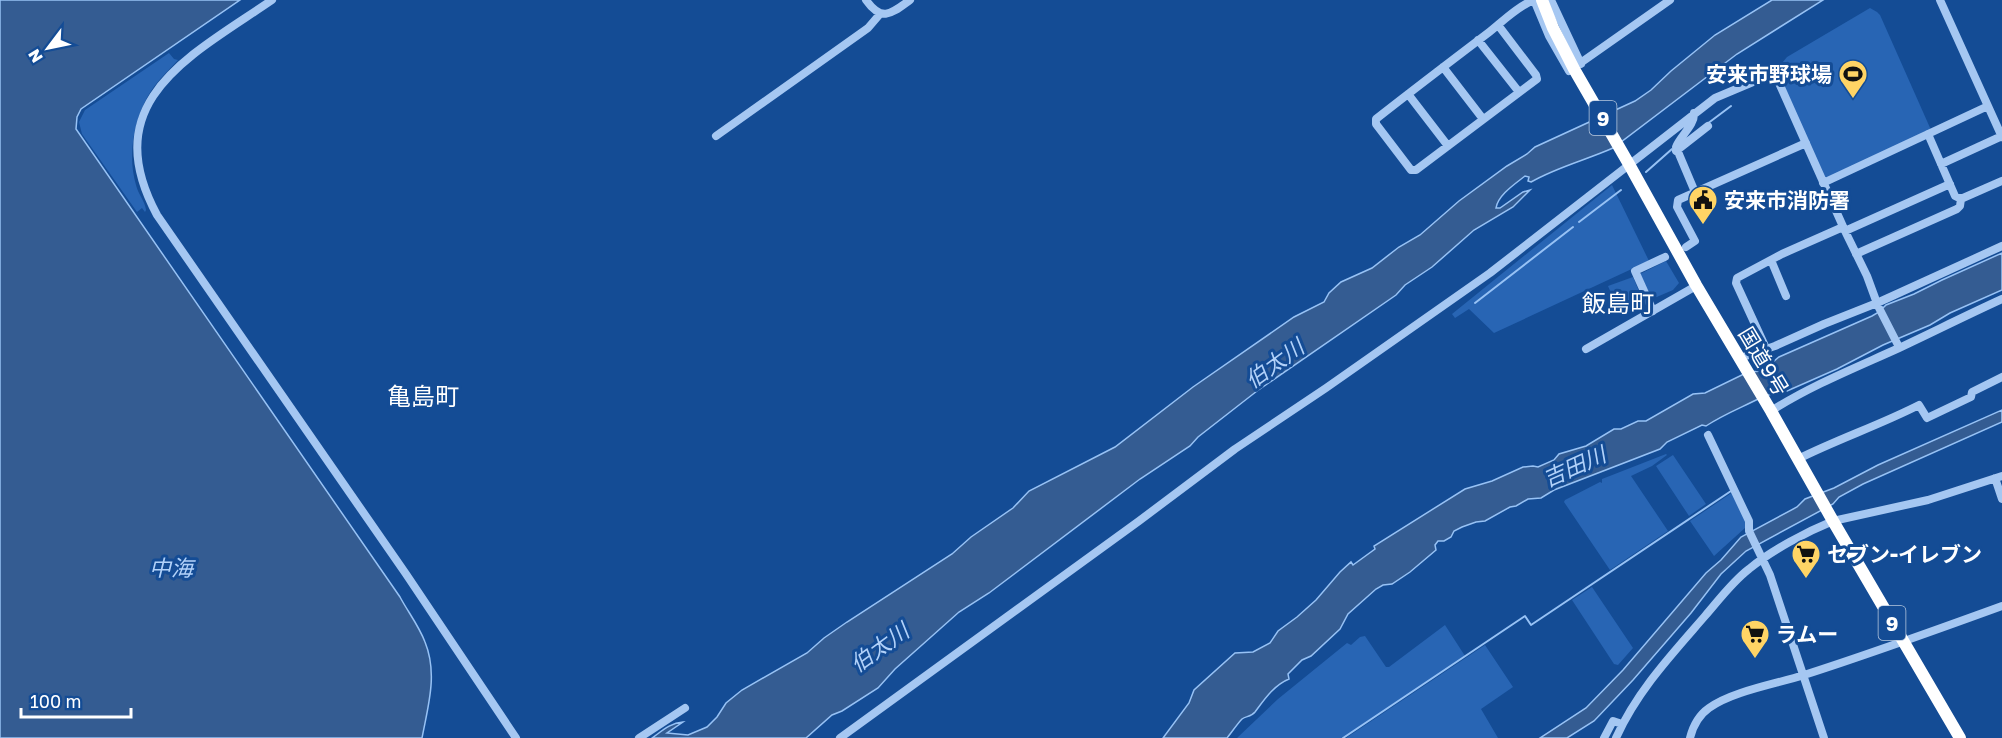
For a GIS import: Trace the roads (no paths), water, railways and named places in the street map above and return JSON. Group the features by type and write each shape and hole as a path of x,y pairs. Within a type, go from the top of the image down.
{"highway":[{"name":"国道9号","path":"1542,0 1550,21 1696,286 1770,408 1816,492 1959,738"}],"street":[{"path":"272,0 187,59 162,82 151,99 142,121 137,144 140,178 157,215 406,574 516,738"},
{"path":"866,0 873,10 880,14 890,13 910,0"},
{"path":"1498,25 1537,79 1416,170 1411,170 1376,124 1376,119 1478,40 1498,25 1534,0 1549,36 1570,71 1577,69 1668,0"},
{"path":"1551,0 1577,69"},
{"path":"1941,0 2002,137 1941,164"},
{"path":"716,136 868,28 880,14"},
{"path":"1478,40 1519,92"},
{"path":"1443,68 1483,119"},
{"path":"840,738 1139,521 1234,449 1326,388 1490,273 1715,98 1773,74 1775,74 1899,348"},
{"path":"1408,94 1448,146"},
{"path":"1823,183 1988,106"},
{"path":"1694,113 1695,118 1679,140 1676,151 1695,192"},
{"path":"1676,151 1708,126"},
{"path":"1928,134 1955,196 1961,199"},
{"path":"1686,247 1695,241 1676,202 1806,143"},
{"path":"1961,199 2002,181"},
{"path":"1764,345 1736,281 1738,277 1771,260 1950,183"},
{"path":"1856,254 1957,209 1961,199"},
{"path":"1741,359 1824,324 1878,305 2002,246"},
{"path":"1653,311 1635,271 1665,257"},
{"path":"1771,260 1786,296"},
{"path":"1586,349 1696,286"},
{"path":"1770,408 2002,298"},
{"path":"1798,459 1835,440 1892,419 1919,405 1927,418 1971,398 1972,392 2002,377"},
{"path":"1708,435 1749,521 1750,532 1770,575 1824,738"},
{"path":"1616,738 1640,694 1670,656 1739,578 1763,559 1833,521 1928,500 1999,477 2002,499"},
{"path":"1690,738 1698,720 1707,709 1731,697 1803,675 2002,606"},
{"path":"639,738 685,708"},
{"path":"1605,738 1613,721 1622,724"}],"water":[{"name":"中海","path":"0,0 240,0 81,109 77,117 76,129 400,597 417,625 425,642 431,666 431,690 422,738 0,738"},
{"name":"伯太川","path":"1772,0 1823,0 1737,54 1613,148 1531,182 1528,181 1529,177 1525,176 1503,194 1496,208 1500,208 1523,192 1530,190 1513,207 1474,230 1432,267 1405,285 1396,295 1257,391 1198,437 1190,446 1140,479 989,593 959,612 895,669 878,688 832,715 806,738 652,738 666,728 683,722 667,733 688,735 707,727 726,703 742,690 807,653 847,622 952,554 971,537 1013,508 1029,491 1115,447 1193,387 1294,317 1324,302 1329,293 1341,282 1372,268 1399,247 1420,235 1459,201 1507,166 1535,147 1635,101 1715,35"},
{"path":"2002,253 2002,290 1837,369 1787,391 1764,396 1749,372 1762,371 1779,357 1872,316 1886,305"},
{"name":"吉田川","path":"1748,372 1762,397 1706,426 1702,425 1667,442 1660,449 1554,490 1541,498 1528,499 1485,521 1476,522 1454,531 1451,537 1444,541 1438,541 1435,545 1436,550 1410,572 1392,584 1376,589 1348,614 1340,629 1311,656 1302,660 1288,674 1289,679 1274,689 1253,714 1242,719 1227,738 1163,738 1189,703 1194,690 1235,653 1253,652 1270,643 1278,631 1316,600 1351,562 1353,565 1375,549 1374,546 1465,489 1492,481 1523,467 1538,467 1554,460 1559,454 1586,446 1614,429 1621,429 1638,421 1646,421 1693,394 1705,393"},
{"path":"2002,410 2002,422 1863,484 1839,497 1833,504 1746,551 1721,574 1691,613 1594,721 1567,738 1540,738 1586,708 1623,670 1706,573 1741,537 1797,507 1805,499 1834,488 1878,465"}],"waterway":[{"path":"1707,124 1731,106"},
{"path":"1646,172 1672,149"},
{"path":"1579,222 1621,190"},
{"path":"1475,303 1573,227"},
{"path":"1343,738 1525,616 1531,625 1731,491"}],"place":[{"name":"安来市野球場","path":"1853,100"},
{"name":"安来市消防署","path":"1703,226"},
{"name":"セブン-イレブン","path":"1806,580"},
{"name":"ラムー","path":"1755,660"}],"district":[{"name":"飯島町","path":"1618,302"},
{"name":"亀島町","path":"423,395"}]}
